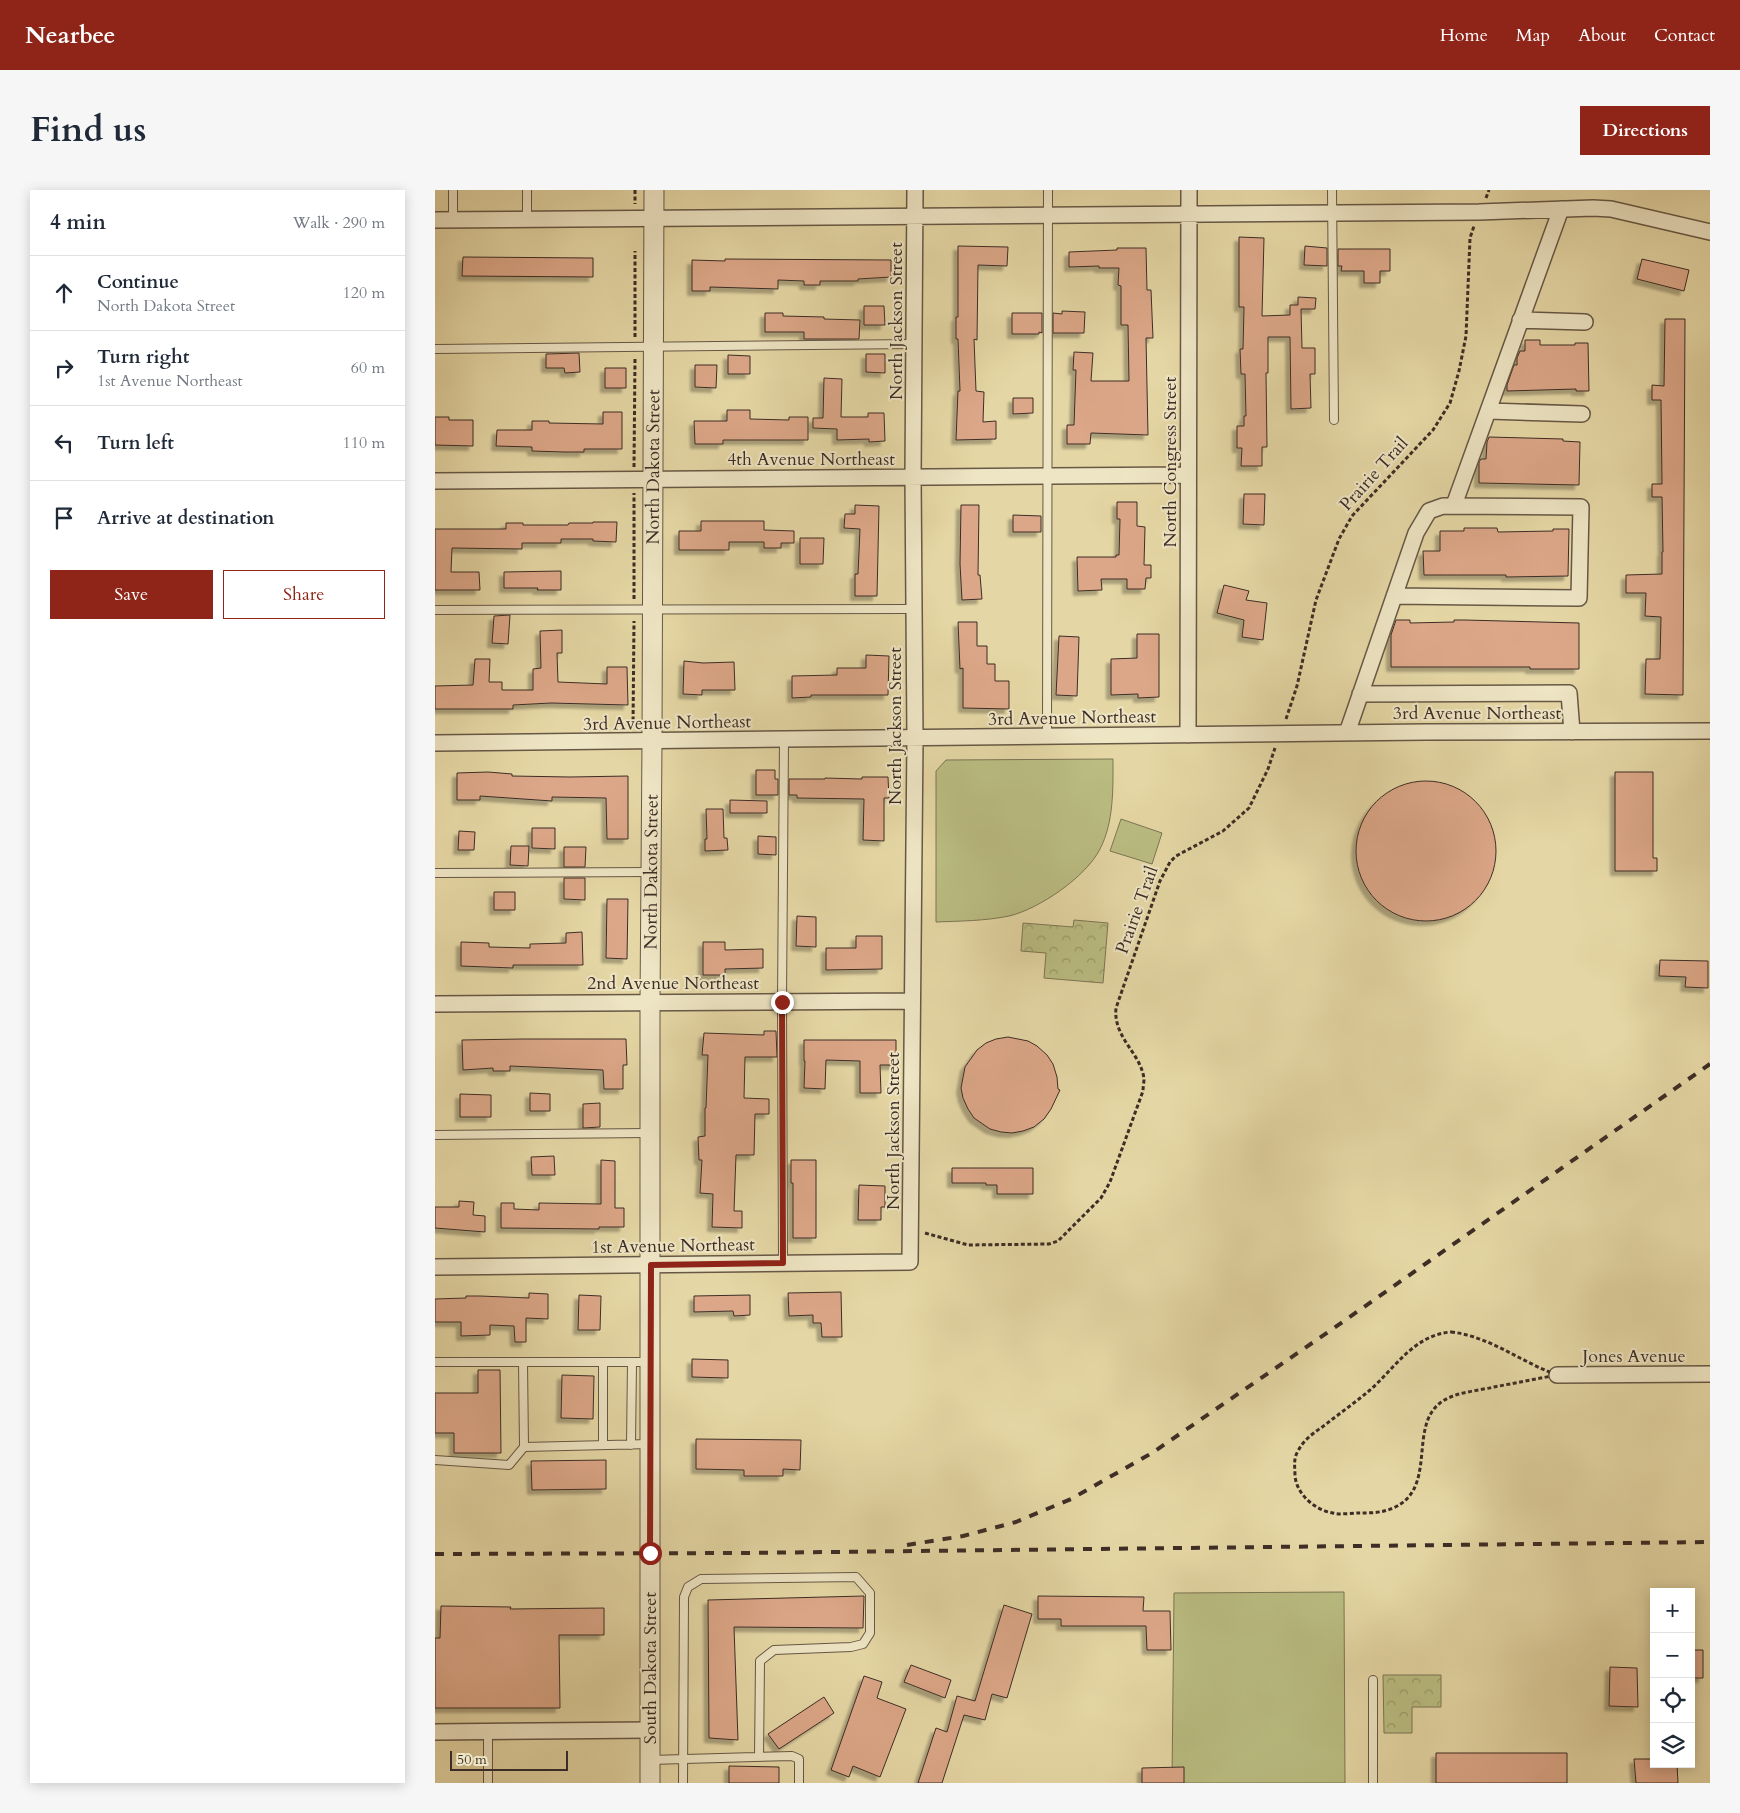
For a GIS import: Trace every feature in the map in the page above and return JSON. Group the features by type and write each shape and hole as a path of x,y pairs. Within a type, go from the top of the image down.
{"street":[{"name":"North Dakota Street","path":"650,1553 650,1444 641,1383 641,1362 651,1265 650,1002 654,190"},
{"name":"North Jackson Street","path":"910,1262 915,739 913,477 915,190"},
{"name":"North Congress Street","path":"1188,734 1189,190"},
{"path":"1454,505 1561,209"},
{"path":"435,220 1479,212 1611,209 1710,232"},
{"path":"1520,320 1585,322"},
{"path":"1489,411 1582,414"},
{"name":"4th Avenue Northeast","path":"435,481 1188,475"},
{"path":"1347,733 1416,533 1429,511 1443,506 1454,505 1581,507 1579,598 1395,596"},
{"path":"1360,694 1569,693 1572,732"},
{"name":"3rd Avenue Northeast","path":"435,743 915,739 1188,734 1710,731"},
{"name":"2nd Avenue Northeast","path":"435,1004 912,1001"},
{"name":"1st Avenue Northeast","path":"435,1267 910,1262"},
{"name":"Jones Avenue","path":"1557,1375 1710,1374"},
{"name":"South Dakota Street","path":"650,1553 650,1783"},
{"path":"435,1732 650,1730"}],"lane":[{"path":"453,190 453,220"},
{"path":"527,190 527,220"},
{"path":"1047,737 1048,190"},
{"path":"1333,190 1333,420"},
{"path":"435,349 914,344"},
{"path":"435,610 914,609"},
{"path":"783,1263 784,740"},
{"path":"435,873 651,872"},
{"path":"435,1135 650,1133"},
{"path":"435,1362 641,1362"},
{"path":"435,1460 509,1465 524,1447 523,1362"},
{"path":"603,1362 603,1445"},
{"path":"631,1445 641,1383"},
{"path":"524,1447 650,1444"},
{"path":"683,1783 684,1597 688,1587 701,1579 856,1577 870,1593 870,1633 863,1644 851,1647 774,1650 760,1661 759,1757"},
{"path":"1373,1680 1373,1783"},
{"path":"488,1783 489,1732"},
{"path":"650,1760 792,1756 799,1759 799,1783"}],"path":[{"name":"Prairie Trail","path":"911,1232 927,1233 968,1245 1049,1244 1058,1241 1101,1198 1110,1182 1143,1091 1144,1079 1140,1067 1119,1030 1115,1018 1116,1008 1160,881 1170,862 1176,856 1223,831 1249,808 1268,770 1297,686 1317,600 1339,539 1352,516 1433,430 1450,403 1466,336 1470,238 1489,190"},
{"path":"1437,1333 1466,1334 1485,1341 1539,1369 1557,1375 1467,1393 1448,1398 1438,1404 1424,1432 1418,1480 1413,1492 1405,1501 1393,1508 1376,1512 1335,1514 1323,1511 1304,1497 1296,1483 1294,1461 1298,1450 1307,1438 1369,1390 1409,1350 1425,1338 1437,1333"}],"green space":[{"path":"1113,759 1112,805 1105,839 1093,860 1073,881 1034,907 1009,916 982,920 936,922 936,771 946,760"},
{"path":"1121,819 1162,833 1152,864 1110,851"},
{"path":"1074,920 1108,923 1103,983 1044,978 1046,953 1021,951 1023,923 1073,927"},
{"path":"1344,1592 1345,1783 1172,1783 1174,1593"},
{"path":"1383,1675 1441,1675 1441,1707 1412,1707 1412,1733 1384,1733"}],"building":[{"path":"1239,237 1264,238 1262,316 1290,315 1290,305 1298,305 1298,297 1316,298 1315,309 1301,309 1302,348 1315,348 1315,374 1310,374 1311,408 1291,409 1290,337 1268,337 1268,373 1266,373 1267,447 1262,447 1262,466 1241,466 1242,448 1237,448 1237,426 1244,426 1244,416 1246,416 1245,374 1241,374 1240,349 1243,349 1244,307 1239,307"},
{"path":"958,246 1008,247 1007,266 978,265 977,340 974,339 976,391 984,392 983,422 996,421 996,439 956,440 958,391 960,391 958,339 956,339 956,317 958,317"},
{"path":"1305,246 1327,248 1327,266 1304,265"},
{"path":"1117,248 1146,248 1147,290 1151,290 1153,338 1146,338 1148,435 1091,433 1090,444 1067,444 1067,425 1074,425 1076,370 1073,370 1074,352 1093,353 1091,381 1129,381 1128,325 1121,325 1121,286 1118,285 1119,268 1099,268 1099,266 1069,267 1069,252 1117,250"},
{"path":"1338,249 1390,249 1390,271 1380,271 1380,283 1364,283 1364,271 1341,271 1342,266 1338,266"},
{"path":"463,257 593,258 593,277 462,276"},
{"path":"725,259 891,260 891,277 858,279 858,281 820,281 820,285 804,285 804,281 778,280 778,289 710,287 710,291 692,291 692,260 725,261"},
{"path":"1642,259 1689,270 1684,291 1637,279"},
{"path":"864,306 884,306 885,325 864,325"},
{"path":"1062,311 1085,312 1084,333 1053,333 1053,313 1062,314"},
{"path":"765,313 783,313 783,316 860,320 859,339 804,339 804,332 765,332"},
{"path":"1012,313 1042,313 1042,333 1012,334"},
{"path":"1665,319 1685,319 1683,695 1645,694 1646,659 1660,659 1661,617 1645,616 1646,593 1626,593 1626,575 1662,574 1662,497 1652,497 1652,484 1662,484 1661,400 1652,400 1652,385 1664,386"},
{"path":"1525,340 1540,340 1540,345 1588,343 1589,391 1576,391 1576,389 1507,391 1507,385 1514,365 1517,365 1520,351 1525,351"},
{"path":"579,353 580,372 565,373 564,368 546,368 546,354"},
{"path":"866,354 885,354 885,373 866,372"},
{"path":"728,355 750,356 750,374 728,374"},
{"path":"695,365 717,365 716,388 695,387"},
{"path":"605,368 626,368 626,388 605,388"},
{"path":"824,378 842,379 841,417 868,417 868,413 884,413 885,441 869,442 869,439 837,440 837,429 813,428 813,418 823,418"},
{"path":"1013,398 1033,398 1033,413 1013,414"},
{"path":"727,410 750,410 750,419 789,420 789,417 808,417 808,440 723,440 723,444 695,444 694,421 727,421"},
{"path":"603,412 622,412 622,449 584,449 584,452 564,452 532,451 532,447 496,446 497,430 532,430 532,421 603,424"},
{"path":"435,417 449,417 449,420 473,420 473,446 435,445"},
{"path":"1489,437 1563,439 1563,441 1580,442 1579,485 1479,483 1479,462 1481,459 1486,459"},
{"path":"1244,494 1265,494 1264,525 1243,524"},
{"path":"1117,502 1137,502 1137,526 1145,527 1144,565 1151,565 1151,578 1146,578 1145,589 1127,589 1127,579 1101,579 1102,590 1078,591 1077,557 1116,557 1116,555 1119,555 1120,519 1117,519"},
{"path":"855,505 879,506 877,596 855,596 855,574 858,574 860,529 844,528 845,514 855,514"},
{"path":"961,505 979,505 978,575 980,575 982,599 962,600 960,564"},
{"path":"1013,515 1041,516 1041,532 1013,532"},
{"path":"701,521 764,521 764,530 794,531 794,543 781,543 781,548 764,548 764,542 729,542 729,550 679,550 679,531 701,531"},
{"path":"617,522 616,542 593,541 593,539 561,539 561,543 522,543 522,549 452,548 451,572 479,572 480,590 435,590 435,529 506,529 506,523 568,525 569,523"},
{"path":"1464,528 1497,528 1498,532 1569,529 1568,576 1424,575 1423,551 1440,551 1440,531 1464,531"},
{"path":"800,538 824,538 823,564 800,564"},
{"path":"561,571 561,590 504,588 504,572"},
{"path":"1224,585 1249,591 1246,600 1267,603 1263,640 1242,637 1244,620 1217,613"},
{"path":"510,615 508,644 492,643 494,616"},
{"path":"1396,620 1410,620 1410,623 1465,620 1579,623 1579,669 1391,667 1391,635"},
{"path":"958,622 977,622 977,646 987,646 987,664 995,664 995,681 1009,681 1009,709 963,708 963,668 960,669"},
{"path":"562,630 562,653 557,653 558,682 607,684 607,667 627,667 628,705 551,703 513,705 513,709 435,709 435,686 473,685 475,659 490,659 489,682 502,682 502,690 533,690 533,669 541,668 540,631"},
{"path":"1137,634 1159,634 1159,697 1138,698 1138,694 1111,695 1111,659 1137,658"},
{"path":"1059,636 1079,637 1077,696 1056,695"},
{"path":"866,655 889,656 888,695 811,695 811,697 792,698 792,676 837,675 837,668 866,668"},
{"path":"684,661 703,663 734,662 735,690 702,690 702,695 683,694"},
{"path":"756,770 775,770 775,779 778,779 778,795 756,795"},
{"path":"488,772 512,774 512,776 628,776 628,839 607,839 606,798 552,797 552,801 480,796 480,800 457,800 457,773"},
{"path":"1615,772 1653,772 1653,858 1657,858 1657,871 1615,871"},
{"path":"862,777 888,777 889,798 884,798 884,841 863,840 864,799 797,798 797,795 789,795 789,779 862,779"},
{"path":"1426,781 1453,787 1465,793 1475,802 1484,812 1490,824 1496,851 1490,878 1484,890 1475,900 1465,909 1453,915 1426,921 1399,915 1387,909 1377,900 1368,890 1362,878 1356,851 1362,824 1368,812 1377,802 1387,793 1399,787"},
{"path":"730,800 767,801 767,813 730,813"},
{"path":"706,809 723,809 724,838 727,838 728,850 705,851 705,839 707,839"},
{"path":"532,828 555,828 555,849 532,848"},
{"path":"459,831 475,832 474,850 458,850"},
{"path":"758,836 776,837 776,855 758,854"},
{"path":"511,846 529,846 528,866 510,865"},
{"path":"564,847 586,847 585,867 564,867"},
{"path":"564,878 585,878 585,900 564,899"},
{"path":"494,892 515,892 515,910 494,910"},
{"path":"607,899 628,899 627,959 606,958"},
{"path":"797,916 816,917 816,947 796,946"},
{"path":"582,932 583,965 513,965 513,968 461,966 461,942 489,943 489,947 530,948 530,944 566,943 566,933"},
{"path":"856,936 882,936 882,969 826,970 826,948 856,948"},
{"path":"703,942 725,942 725,950 763,949 763,968 725,969 725,975 703,975"},
{"path":"1660,960 1708,961 1708,988 1685,987 1686,977 1659,976"},
{"path":"764,1031 776,1031 777,1057 745,1057 744,1098 769,1099 769,1114 755,1114 754,1155 736,1155 734,1211 742,1211 742,1228 712,1227 713,1194 700,1193 702,1160 699,1160 698,1137 705,1136 708,1055 702,1055 704,1033 764,1035"},
{"path":"1008,1037 1028,1041 1047,1055 1053,1064 1058,1089 1060,1090 1044,1119 1034,1127 1012,1133 990,1129 974,1118 963,1098 961,1088 965,1067 977,1050 986,1043"},
{"path":"626,1039 627,1065 623,1065 623,1089 604,1089 603,1070 510,1066 510,1071 493,1071 493,1068 463,1070 462,1040"},
{"path":"804,1040 896,1040 896,1065 880,1065 881,1093 860,1093 860,1061 826,1060 825,1089 804,1088"},
{"path":"530,1093 550,1094 550,1111 530,1111"},
{"path":"460,1094 491,1095 491,1117 460,1117"},
{"path":"600,1103 600,1127 583,1128 583,1104"},
{"path":"554,1156 555,1175 532,1175 531,1157"},
{"path":"601,1160 615,1161 615,1208 624,1208 624,1227 599,1227 599,1229 501,1228 501,1203 514,1203 514,1209 539,1210 539,1203 601,1204"},
{"path":"791,1160 816,1160 816,1238 793,1238"},
{"path":"952,1168 1033,1168 1033,1194 997,1194 997,1185 986,1185 986,1183 952,1183"},
{"path":"859,1185 885,1186 885,1207 881,1207 881,1220 858,1220"},
{"path":"459,1201 474,1202 473,1215 485,1216 485,1232 435,1228 435,1207 459,1207"},
{"path":"841,1292 842,1337 822,1337 821,1323 813,1323 813,1315 789,1316 788,1293"},
{"path":"529,1293 548,1294 548,1319 526,1318 526,1342 515,1342 514,1326 490,1325 490,1335 461,1336 461,1322 435,1322 435,1299 466,1298 466,1296 529,1298"},
{"path":"579,1295 601,1296 600,1330 578,1330"},
{"path":"750,1295 750,1315 734,1316 733,1311 694,1312 694,1296"},
{"path":"692,1359 728,1360 728,1378 692,1377"},
{"path":"478,1370 500,1370 501,1453 454,1453 454,1433 435,1433 435,1393 478,1393"},
{"path":"562,1375 594,1376 593,1419 561,1418"},
{"path":"696,1439 801,1440 800,1470 783,1469 783,1476 744,1476 744,1470 696,1469"},
{"path":"606,1460 606,1489 532,1490 531,1461"},
{"path":"864,1596 863,1628 734,1627 738,1740 709,1738 708,1600"},
{"path":"1038,1596 1144,1597 1143,1611 1170,1611 1171,1650 1147,1650 1146,1626 1061,1626 1061,1619 1038,1619"},
{"path":"1004,1605 1032,1614 1007,1698 992,1694 985,1720 964,1715 942,1783 918,1783 936,1728 947,1732 957,1696 975,1701"},
{"path":"441,1606 511,1607 510,1609 604,1608 604,1635 559,1635 560,1708 435,1708 435,1638 440,1638"},
{"path":"1695,1650 1703,1650 1703,1678 1695,1678"},
{"path":"911,1665 951,1680 945,1698 904,1682"},
{"path":"1610,1667 1637,1668 1638,1707 1609,1706"},
{"path":"864,1676 882,1682 877,1698 906,1709 880,1777 853,1766 849,1777 831,1770"},
{"path":"824,1697 834,1713 779,1749 768,1734"},
{"path":"1436,1753 1567,1753 1567,1783 1436,1783"},
{"path":"1634,1759 1650,1759 1650,1768 1677,1768 1678,1783 1636,1783"},
{"path":"729,1766 779,1767 779,1783 729,1783"},
{"path":"1184,1767 1184,1783 1142,1783 1142,1768"}],"railway":[{"path":"907,1545 963,1536 1016,1522 1071,1499 1152,1453 1334,1328 1710,1064"},
{"path":"435,1554 741,1553 1710,1542"}],"route":[{"path":"650,1553 651,1265 783,1263 782,1002"}]}
